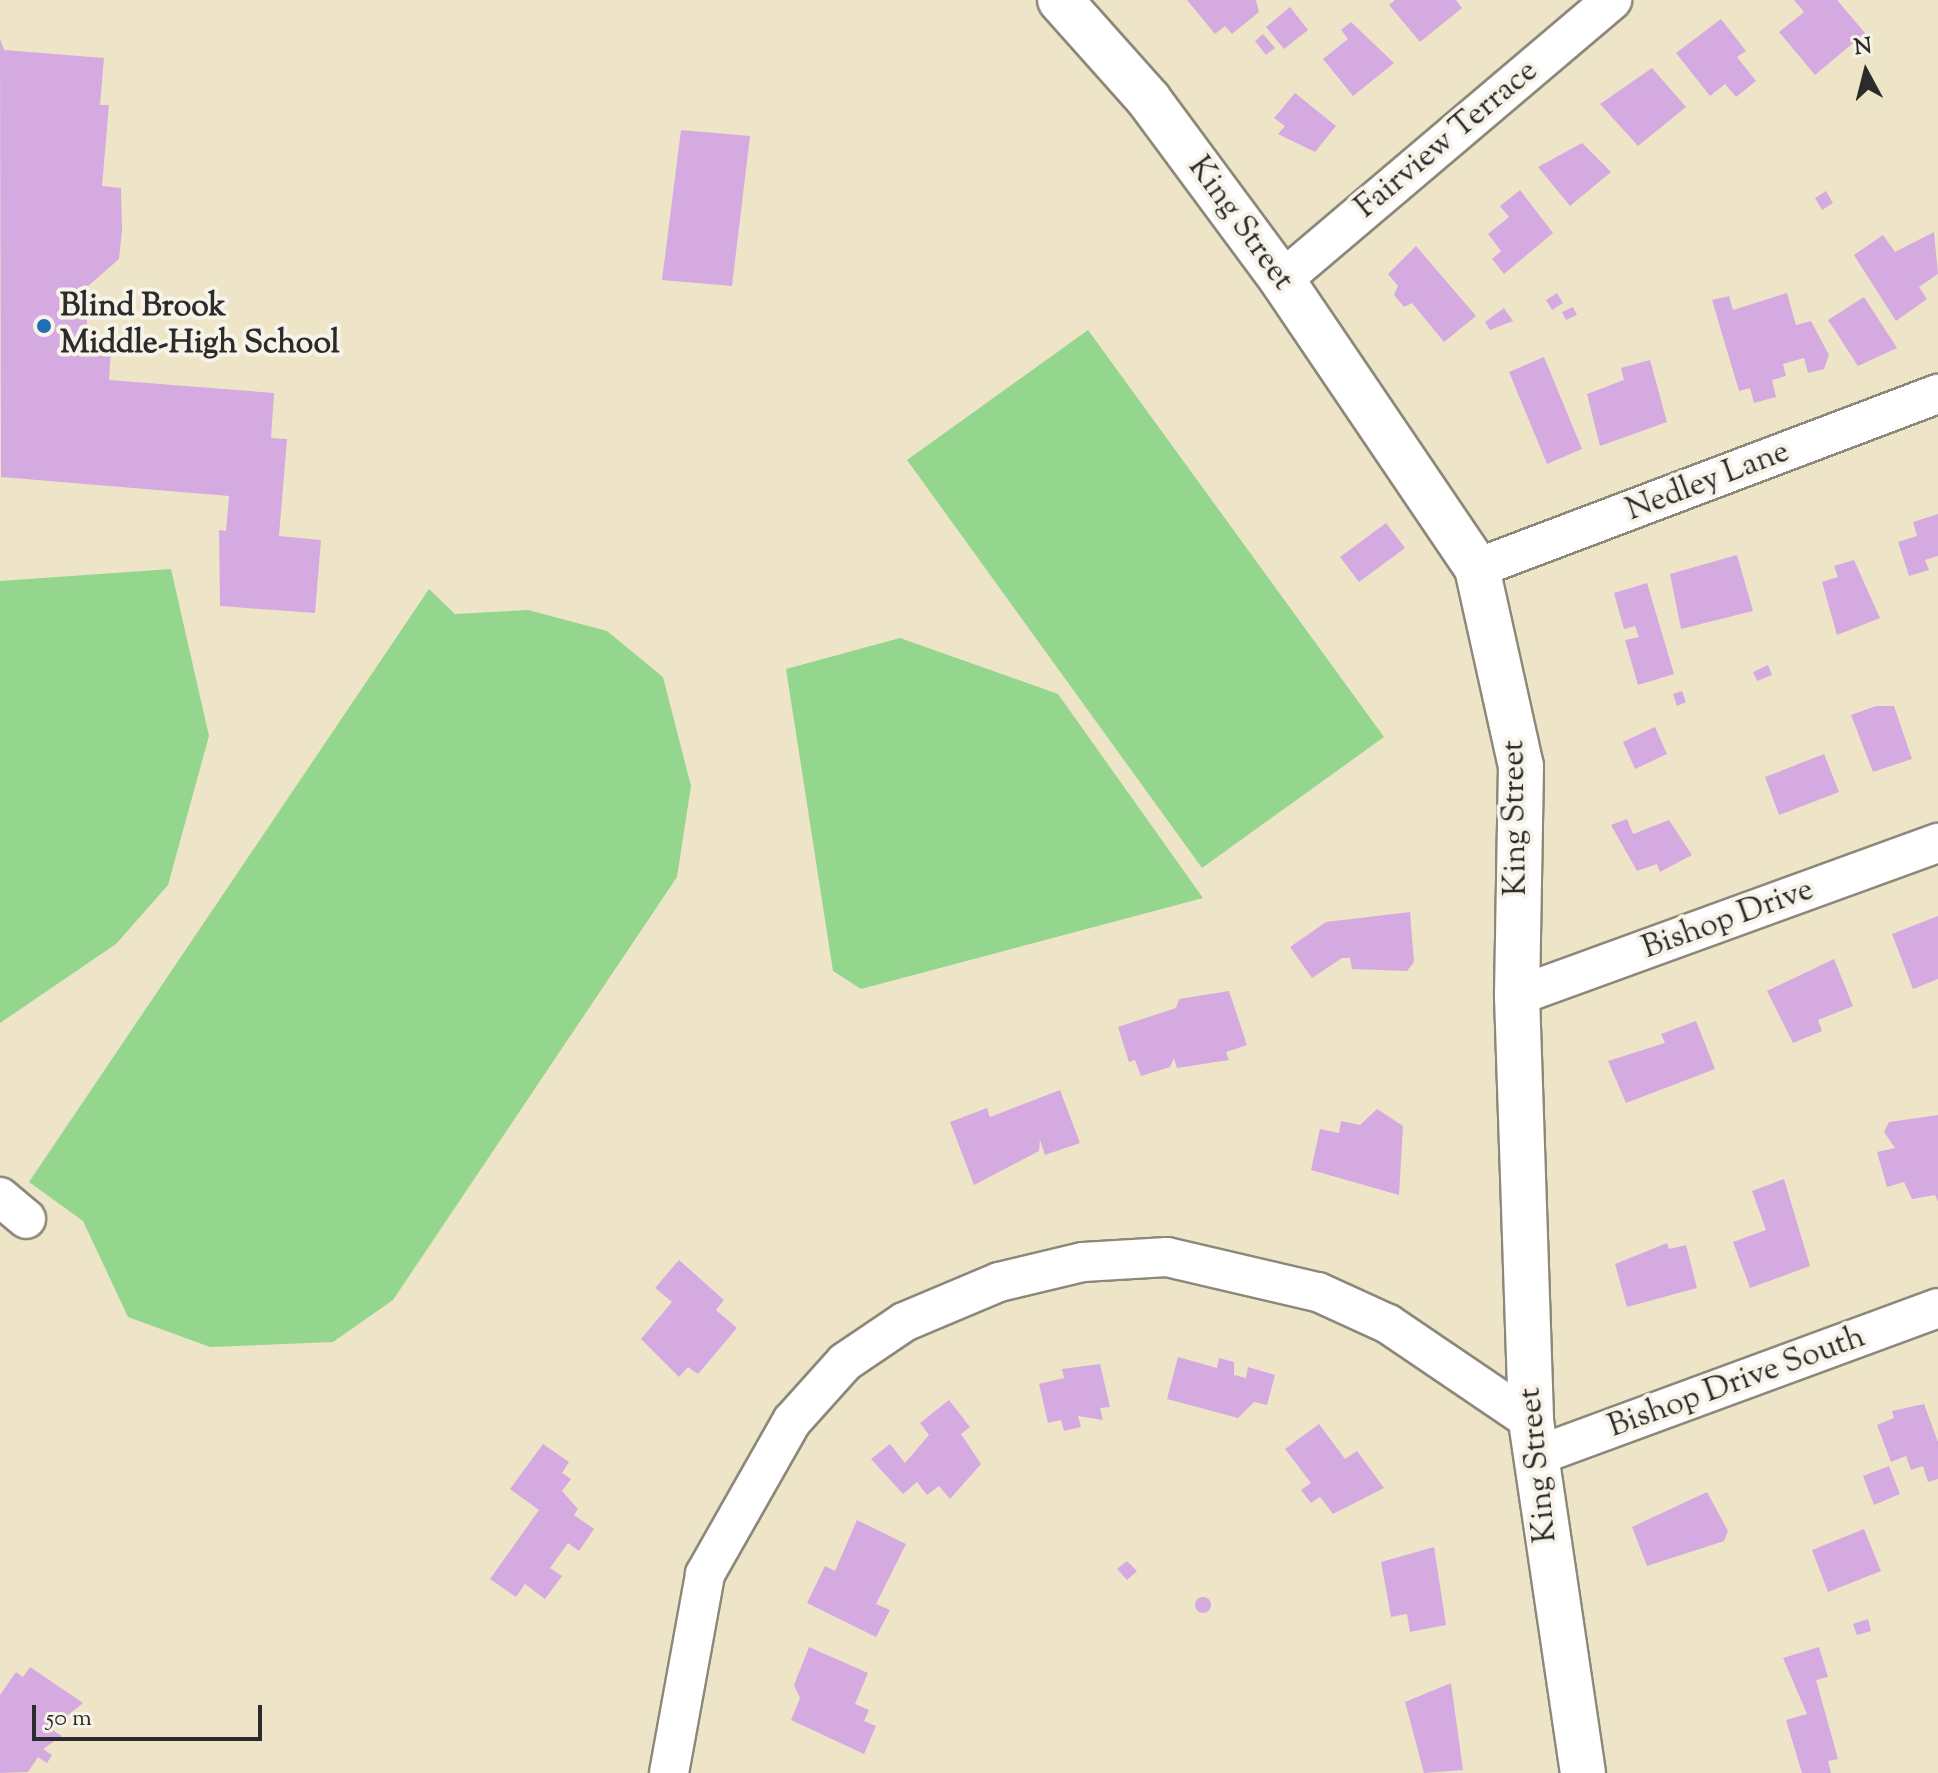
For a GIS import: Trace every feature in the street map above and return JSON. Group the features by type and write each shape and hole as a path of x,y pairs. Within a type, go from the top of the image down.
{"main road":[{"name":"King Street","path":"1060,0 1149,100 1282,280 1477,568 1521,766 1517,996 1533,1438 1583,1773"}],"street":[{"name":"Fairview Terrace","path":"1282,280 1612,0"},
{"name":"Nedley Lane","path":"1477,568 1938,394"},
{"name":"Bishop Drive","path":"1517,996 1938,843"},
{"path":"669,1773 705,1574 792,1421 845,1362 892,1330 999,1282 1083,1262 1167,1257 1318,1292 1388,1324 1533,1438"},
{"name":"Bishop Drive South","path":"1533,1438 1938,1308"}],"green space":[{"path":"1088,330 1384,737 1202,868 907,460"},
{"path":"171,569 209,736 168,885 116,944 0,1023 0,581"},
{"path":"429,589 455,614 528,610 607,631 663,677 691,786 677,877 393,1300 333,1342 210,1347 128,1317 83,1221 29,1182"},
{"path":"900,638 1058,694 1203,898 861,989 833,971 786,669"}],"building":[{"path":"1187,0 1256,0 1259,12 1232,34 1225,26 1215,34"},
{"path":"1395,0 1456,0 1462,8 1420,42 1389,5"},
{"path":"1794,0 1837,0 1865,33 1815,75 1779,32 1804,12"},
{"path":"1290,7 1308,30 1284,49 1266,27"},
{"path":"1721,19 1746,51 1737,57 1756,81 1736,97 1725,84 1710,96 1676,53"},
{"path":"1351,22 1394,63 1353,96 1323,59 1348,39 1341,30"},
{"path":"1263,34 1275,48 1266,55 1255,41"},
{"name":"Blind Brook Middle-High School","path":"0,39 4,50 104,58 100,105 109,105 102,186 121,188 122,230 119,259 87,287 87,324 111,349 109,380 274,393 271,438 287,439 279,536 321,540 315,613 220,606 219,530 226,531 229,496 1,477"},
{"path":"1652,68 1686,107 1638,146 1600,104"},
{"path":"1295,93 1336,126 1315,152 1278,134 1285,126 1274,118"},
{"path":"681,130 750,136 732,286 662,280"},
{"path":"1582,143 1611,172 1570,206 1538,167"},
{"path":"1520,190 1553,233 1504,274 1492,259 1501,251 1488,234 1509,217 1500,206"},
{"path":"1826,191 1833,203 1822,210 1815,198"},
{"path":"1934,232 1938,274 1919,287 1927,299 1896,321 1854,255 1883,235 1895,252"},
{"path":"1416,246 1476,316 1444,342 1412,303 1404,307 1394,295 1398,286 1388,274"},
{"path":"1557,293 1563,303 1552,310 1546,300"},
{"path":"1787,293 1796,325 1811,321 1829,355 1824,369 1808,373 1804,358 1783,364 1786,376 1772,380 1776,397 1754,403 1750,388 1739,391 1712,300 1729,296 1733,310"},
{"path":"1864,297 1897,348 1858,366 1828,320"},
{"path":"1573,307 1577,315 1566,320 1562,312"},
{"path":"1504,308 1513,321 1490,330 1485,322"},
{"path":"1544,357 1582,449 1547,464 1509,372"},
{"path":"1650,360 1667,422 1600,446 1587,394 1624,380 1621,368"},
{"path":"1938,514 1938,556 1925,560 1929,570 1909,576 1898,542 1917,536 1913,522"},
{"path":"1386,523 1405,548 1359,582 1340,557"},
{"path":"1737,555 1753,611 1681,629 1670,574"},
{"path":"1854,560 1880,618 1837,635 1822,582 1838,577 1834,566"},
{"path":"1647,583 1674,674 1638,685 1625,640 1639,637 1635,626 1624,629 1614,593"},
{"path":"1768,665 1772,675 1757,681 1753,672"},
{"path":"1682,691 1686,702 1677,706 1673,694"},
{"path":"1876,706 1894,706 1912,759 1873,772 1851,715"},
{"path":"1655,727 1667,754 1635,769 1623,742"},
{"path":"1824,754 1839,792 1779,815 1765,777"},
{"path":"1627,819 1633,834 1669,820 1692,855 1660,872 1657,864 1637,871 1611,825"},
{"path":"1410,912 1414,962 1407,971 1352,969 1350,958 1342,958 1312,978 1290,947 1326,922"},
{"path":"1938,916 1938,979 1913,989 1892,934"},
{"path":"1834,959 1853,1006 1818,1020 1822,1031 1793,1043 1767,991"},
{"path":"1229,991 1247,1045 1226,1052 1229,1060 1177,1068 1174,1058 1170,1067 1141,1076 1135,1060 1129,1062 1118,1027 1176,1008 1179,999"},
{"path":"1696,1021 1715,1069 1626,1103 1608,1061 1665,1043 1661,1034"},
{"path":"1060,1090 1080,1143 1045,1155 1040,1140 1039,1151 974,1185 950,1122 987,1108 990,1117"},
{"path":"1377,1109 1403,1126 1399,1195 1311,1170 1320,1129 1339,1133 1341,1121 1360,1125"},
{"path":"1938,1115 1938,1202 1935,1195 1912,1199 1904,1182 1887,1187 1877,1152 1895,1148 1884,1132 1889,1122"},
{"path":"1784,1179 1810,1266 1750,1288 1733,1242 1766,1230 1752,1191"},
{"path":"1667,1243 1669,1249 1686,1245 1697,1288 1627,1307 1615,1264"},
{"path":"679,1260 724,1300 716,1310 737,1328 698,1374 688,1367 679,1377 641,1339 672,1302 655,1288"},
{"path":"1178,1357 1217,1368 1219,1358 1234,1362 1234,1375 1246,1378 1248,1367 1275,1375 1267,1405 1254,1402 1238,1418 1167,1399"},
{"path":"1100,1364 1110,1407 1100,1408 1103,1420 1078,1416 1081,1427 1064,1431 1061,1420 1048,1423 1039,1384 1064,1378 1062,1369"},
{"path":"949,1400 970,1427 961,1434 981,1464 950,1499 939,1486 927,1495 917,1482 903,1494 871,1459 890,1444 905,1463 929,1435 920,1423"},
{"path":"1924,1404 1938,1442 1938,1479 1928,1482 1923,1466 1911,1470 1906,1456 1891,1462 1877,1425 1894,1418 1892,1411"},
{"path":"1319,1424 1345,1459 1357,1451 1384,1488 1333,1514 1320,1497 1311,1503 1301,1490 1311,1483 1285,1449"},
{"path":"543,1444 569,1462 562,1473 571,1479 562,1491 578,1509 574,1515 594,1529 579,1551 568,1543 550,1568 562,1576 545,1599 525,1584 516,1597 490,1579 539,1510 510,1489"},
{"path":"1889,1466 1900,1494 1874,1505 1863,1476"},
{"path":"1707,1492 1728,1531 1724,1541 1647,1566 1632,1527"},
{"path":"857,1520 906,1544 876,1604 890,1610 876,1637 807,1603 825,1566 835,1571"},
{"path":"1864,1529 1881,1571 1828,1592 1812,1550"},
{"path":"1434,1547 1446,1625 1410,1632 1407,1614 1391,1617 1381,1562"},
{"path":"1127,1561 1137,1571 1127,1580 1117,1569"},
{"path":"1203,1597 1209,1599 1209,1611 1203,1613 1197,1611 1195,1605 1197,1599"},
{"path":"1868,1619 1871,1631 1857,1635 1853,1624"},
{"path":"809,1647 868,1673 855,1704 869,1710 864,1721 876,1726 864,1754 791,1720 800,1698 794,1685"},
{"path":"1819,1647 1828,1677 1816,1680 1838,1759 1828,1761 1831,1773 1802,1773 1786,1720 1807,1714 1783,1658"},
{"path":"30,1667 83,1703 51,1729 62,1736 43,1749 52,1755 47,1763 38,1757 28,1772 0,1773 0,1695 16,1672 23,1677"},
{"path":"1451,1683 1463,1770 1424,1773 1405,1702"}],"place":[{"name":"Blind Brook Middle-High School","path":"44,326"}]}
